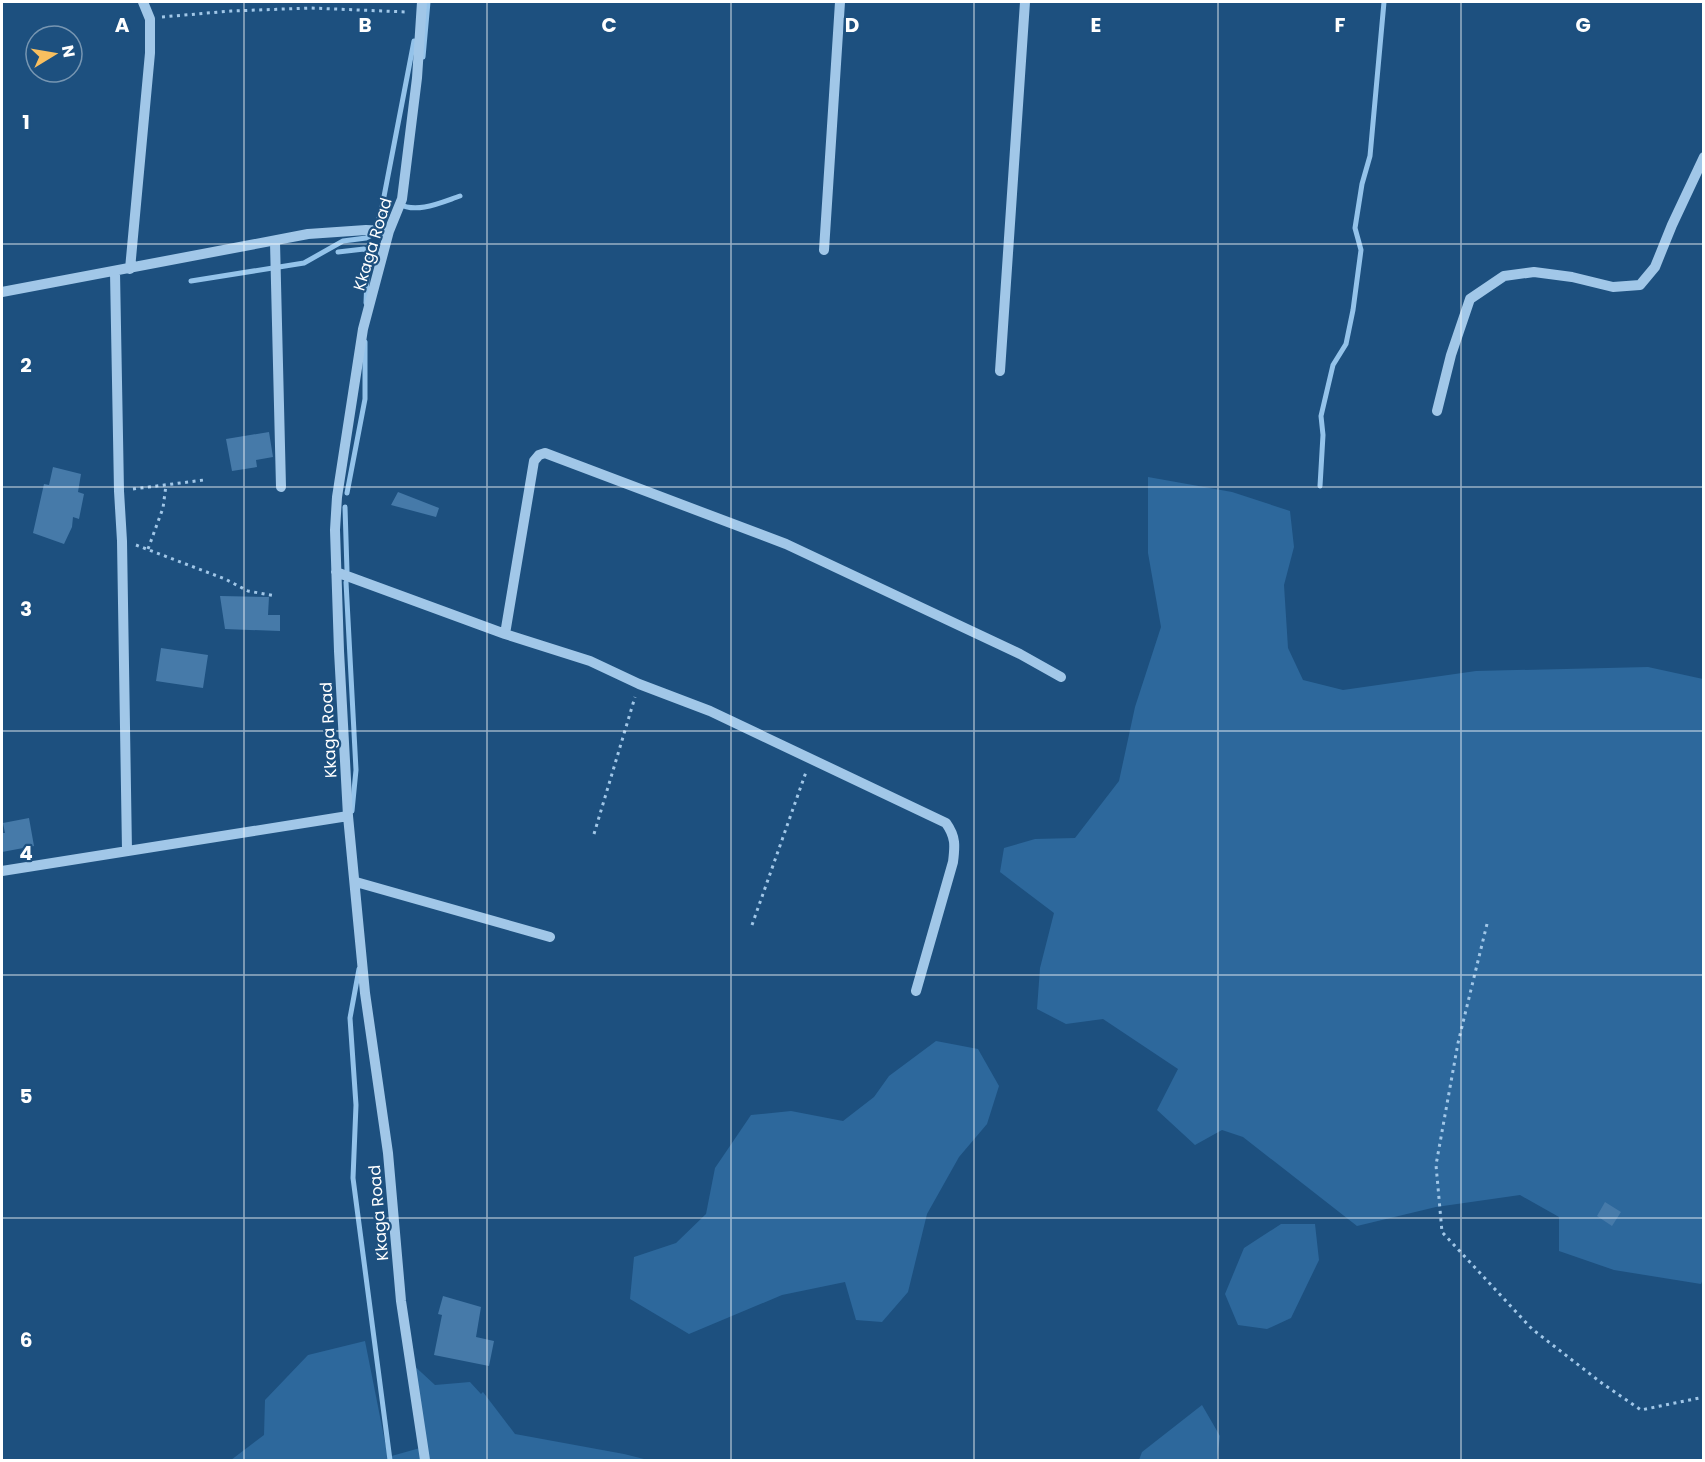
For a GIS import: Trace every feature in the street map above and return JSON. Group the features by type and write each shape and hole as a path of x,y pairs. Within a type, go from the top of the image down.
{"street":[{"path":"130,269 149,64 150,19 143,2"},
{"path":"825,250 840,2"},
{"path":"1000,372 1025,2"},
{"name":"Kkaga Road","path":"421,7 417,78 402,199 389,231 363,329 337,497 336,572 348,816 365,993 388,1153 400,1301 425,1461"},
{"path":"1437,411 1450,355 1470,299 1504,276 1534,272 1572,277 1613,287 1640,285 1655,267 1704,157"},
{"path":"2,292 308,234 366,230 389,231"},
{"path":"275,242 281,487"},
{"path":"115,272 119,490 123,541 127,851"},
{"path":"505,634 534,461 539,455 545,453 786,544 1020,654 1061,677"},
{"path":"336,572 505,634 590,661 639,684 710,711 946,823 954,833 956,845 953,862 916,991"},
{"path":"2,871 348,816"},
{"path":"356,882 550,937"}],"path":[{"path":"150,19 231,11 421,7"},
{"path":"119,490 204,480"},
{"path":"148,550 163,508 166,485"},
{"path":"123,541 225,579 249,591 276,596"},
{"path":"594,834 639,684"},
{"path":"752,925 811,759"},
{"path":"1487,924 1458,1042 1436,1165 1442,1232 1532,1329 1641,1410 1704,1397"}],"shaded area":[{"path":"1148,477 1232,492 1290,511 1294,547 1284,585 1288,648 1303,680 1343,690 1476,671 1648,667 1703,679 1704,1277 1701,1284 1614,1270 1559,1251 1559,1217 1520,1195 1436,1207 1357,1226 1243,1137 1222,1130 1195,1145 1157,1110 1178,1069 1103,1019 1066,1024 1037,1009 1040,968 1054,913 1000,872 1004,848 1035,839 1075,838 1119,781 1135,707 1161,627 1148,553"},
{"path":"936,1041 978,1049 999,1086 987,1124 959,1157 927,1214 908,1292 882,1322 856,1320 845,1282 782,1295 689,1334 630,1299 634,1257 676,1243 706,1214 715,1168 751,1115 791,1111 843,1121 874,1097 889,1076"},
{"path":"1281,1224 1315,1224 1319,1260 1291,1318 1267,1329 1238,1325 1225,1294 1244,1248"},
{"path":"365,1341 388,1457 420,1448 409,1361 435,1385 470,1382 481,1394 483,1392 515,1434 648,1460 231,1460 264,1435 265,1400 308,1355"},
{"path":"1202,1405 1220,1436 1217,1460 1139,1460 1142,1452"}],"building":[{"path":"269,432 273,457 256,460 257,467 232,471 226,439"},
{"path":"53,467 81,474 78,492 84,494 79,519 73,517 72,527 64,544 33,533 44,484 49,485"},
{"path":"398,492 439,508 436,517 391,505"},
{"path":"220,596 269,597 268,615 280,615 280,631 225,629"},
{"path":"161,648 208,655 203,688 156,681"},
{"path":"29,818 34,846 2,852 2,833 5,833 3,823"},
{"path":"1605,1202 1621,1212 1612,1226 1597,1216"},
{"path":"443,1296 481,1307 476,1337 494,1341 489,1366 434,1355 442,1315 438,1314"}],"waterway":[{"path":"423,57 428,2"},
{"path":"1320,486 1323,435 1321,416 1333,365 1346,344 1361,250 1355,228 1362,184 1370,156 1384,2"},
{"path":"191,281 304,263 343,241 366,238 374,234 381,212 414,41"},
{"path":"399,204 414,208 438,204 460,196"},
{"path":"338,252 364,249 368,252 366,303"},
{"path":"347,493 365,399 365,342"},
{"path":"345,507 347,571"},
{"path":"346,582 356,770 352,811"},
{"path":"359,969 350,1018 356,1105 353,1178 390,1460"}]}
